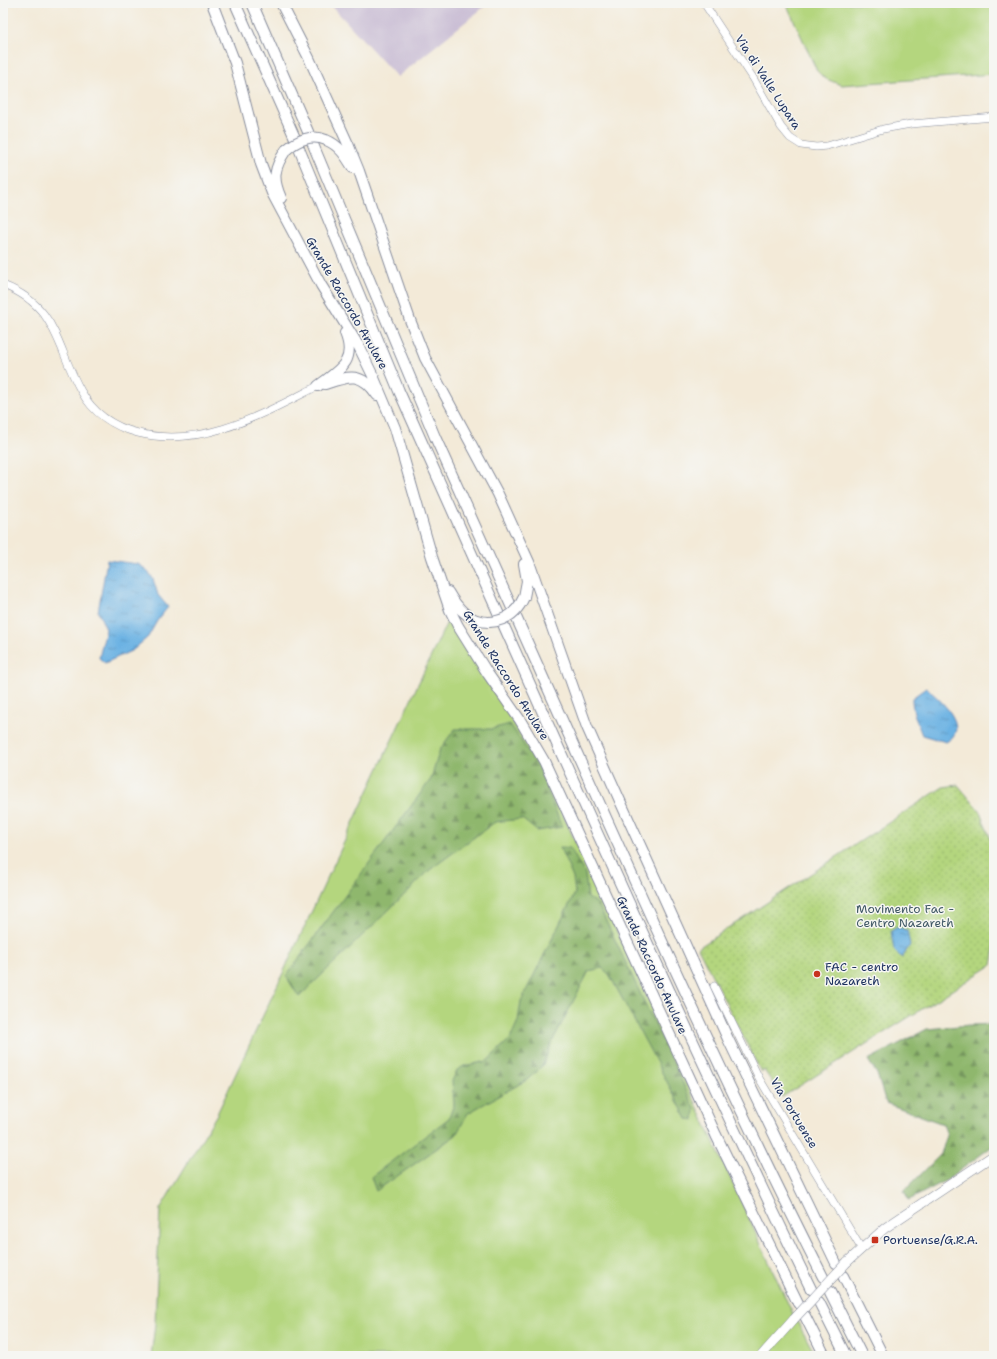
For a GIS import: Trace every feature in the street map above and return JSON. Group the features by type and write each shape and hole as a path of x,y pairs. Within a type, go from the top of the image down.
{"highway":[{"name":"Grande Raccordo Anulare","path":"212,3 235,63 261,164 269,186 282,215 321,285 358,345 395,428 432,558 448,606 458,626 488,674 520,720 544,761 716,1135 798,1303"},
{"name":"Grande Raccordo Anulare","path":"235,3 296,142 399,391 501,621 660,972 812,1289"},
{"name":"Grande Raccordo Anulare","path":"253,3 436,437 514,612 680,980 822,1277"},
{"path":"281,3 309,58 348,144 366,190 410,320 425,358 485,469 531,569 587,727 620,803 728,1039 836,1263"},
{"path":"366,190 342,151 334,144 326,140 315,138 303,140 293,144 286,150 277,165 275,173 278,191 296,230 374,369 386,396 395,428"},
{"path":"318,386 344,365 349,357 350,349 345,332 321,285"},
{"path":"318,386 350,378 358,378 366,381 376,394 395,428"},
{"path":"432,558 447,590 464,614 474,620 489,622 502,620 518,608 524,598 526,581 525,568 510,521"},
{"path":"842,1276 883,1356"},
{"path":"830,1292 862,1356"},
{"path":"819,1302 846,1356"},
{"path":"805,1316 825,1356"}],"main road":[{"path":"761,1356 861,1248 891,1224 994,1155"}],"street":[{"name":"Via di Valle Lupara","path":"704,3 753,78 781,127 790,138 801,144 816,147 827,146 883,129 911,124 994,117"},
{"path":"3,285 28,299 43,312 53,329 80,391 94,409 112,423 133,432 168,438 208,434 232,426 274,408 318,386"},
{"name":"Via Portuense","path":"714,986 759,1078 861,1248"}],"shaded area":[{"path":"329,3 489,3 397,77"}],"green space":[{"path":"786,3 994,3 994,74 841,85 824,78 817,71"},
{"path":"448,620 540,765 792,1312 816,1356 151,1356 155,1325 160,1209 217,1114"},
{"path":"510,724 538,766 562,827 537,831 522,819 495,822 431,869 299,997 286,976 431,779 440,749 455,729 491,729"},
{"name":"Movimento Fac - Centro Nazareth","path":"958,785 979,810 992,842 994,856 994,954 992,965 782,1097 764,1070 761,1072 698,948 943,787"},
{"path":"560,848 570,848 585,874 588,898 598,904 695,1109 694,1120 687,1119 609,974 602,968 589,971 552,1042 543,1065 527,1080 468,1113 456,1135 376,1191 371,1177 449,1118 454,1104 452,1081 457,1070 464,1066 487,1061 510,1039 518,1021 521,1001 575,893 573,878"},
{"path":"994,1024 994,1145 947,1180 909,1200 904,1191 941,1154 947,1135 943,1124 886,1103 877,1074 868,1060 927,1029"}],"water":[{"path":"107,560 138,564 148,571 153,579 158,595 168,607 157,621 148,637 133,650 105,663 99,658 106,629 98,612"},
{"path":"926,688 945,706 955,722 956,729 953,736 946,742 922,735 913,707 912,698"},
{"path":"898,927 907,930 910,945 902,958 894,950 891,931"}],"place":[{"name":"FAC - centro Nazareth","path":"817,974"},
{"name":"Portuense/G.R.A.","path":"875,1240"}]}
